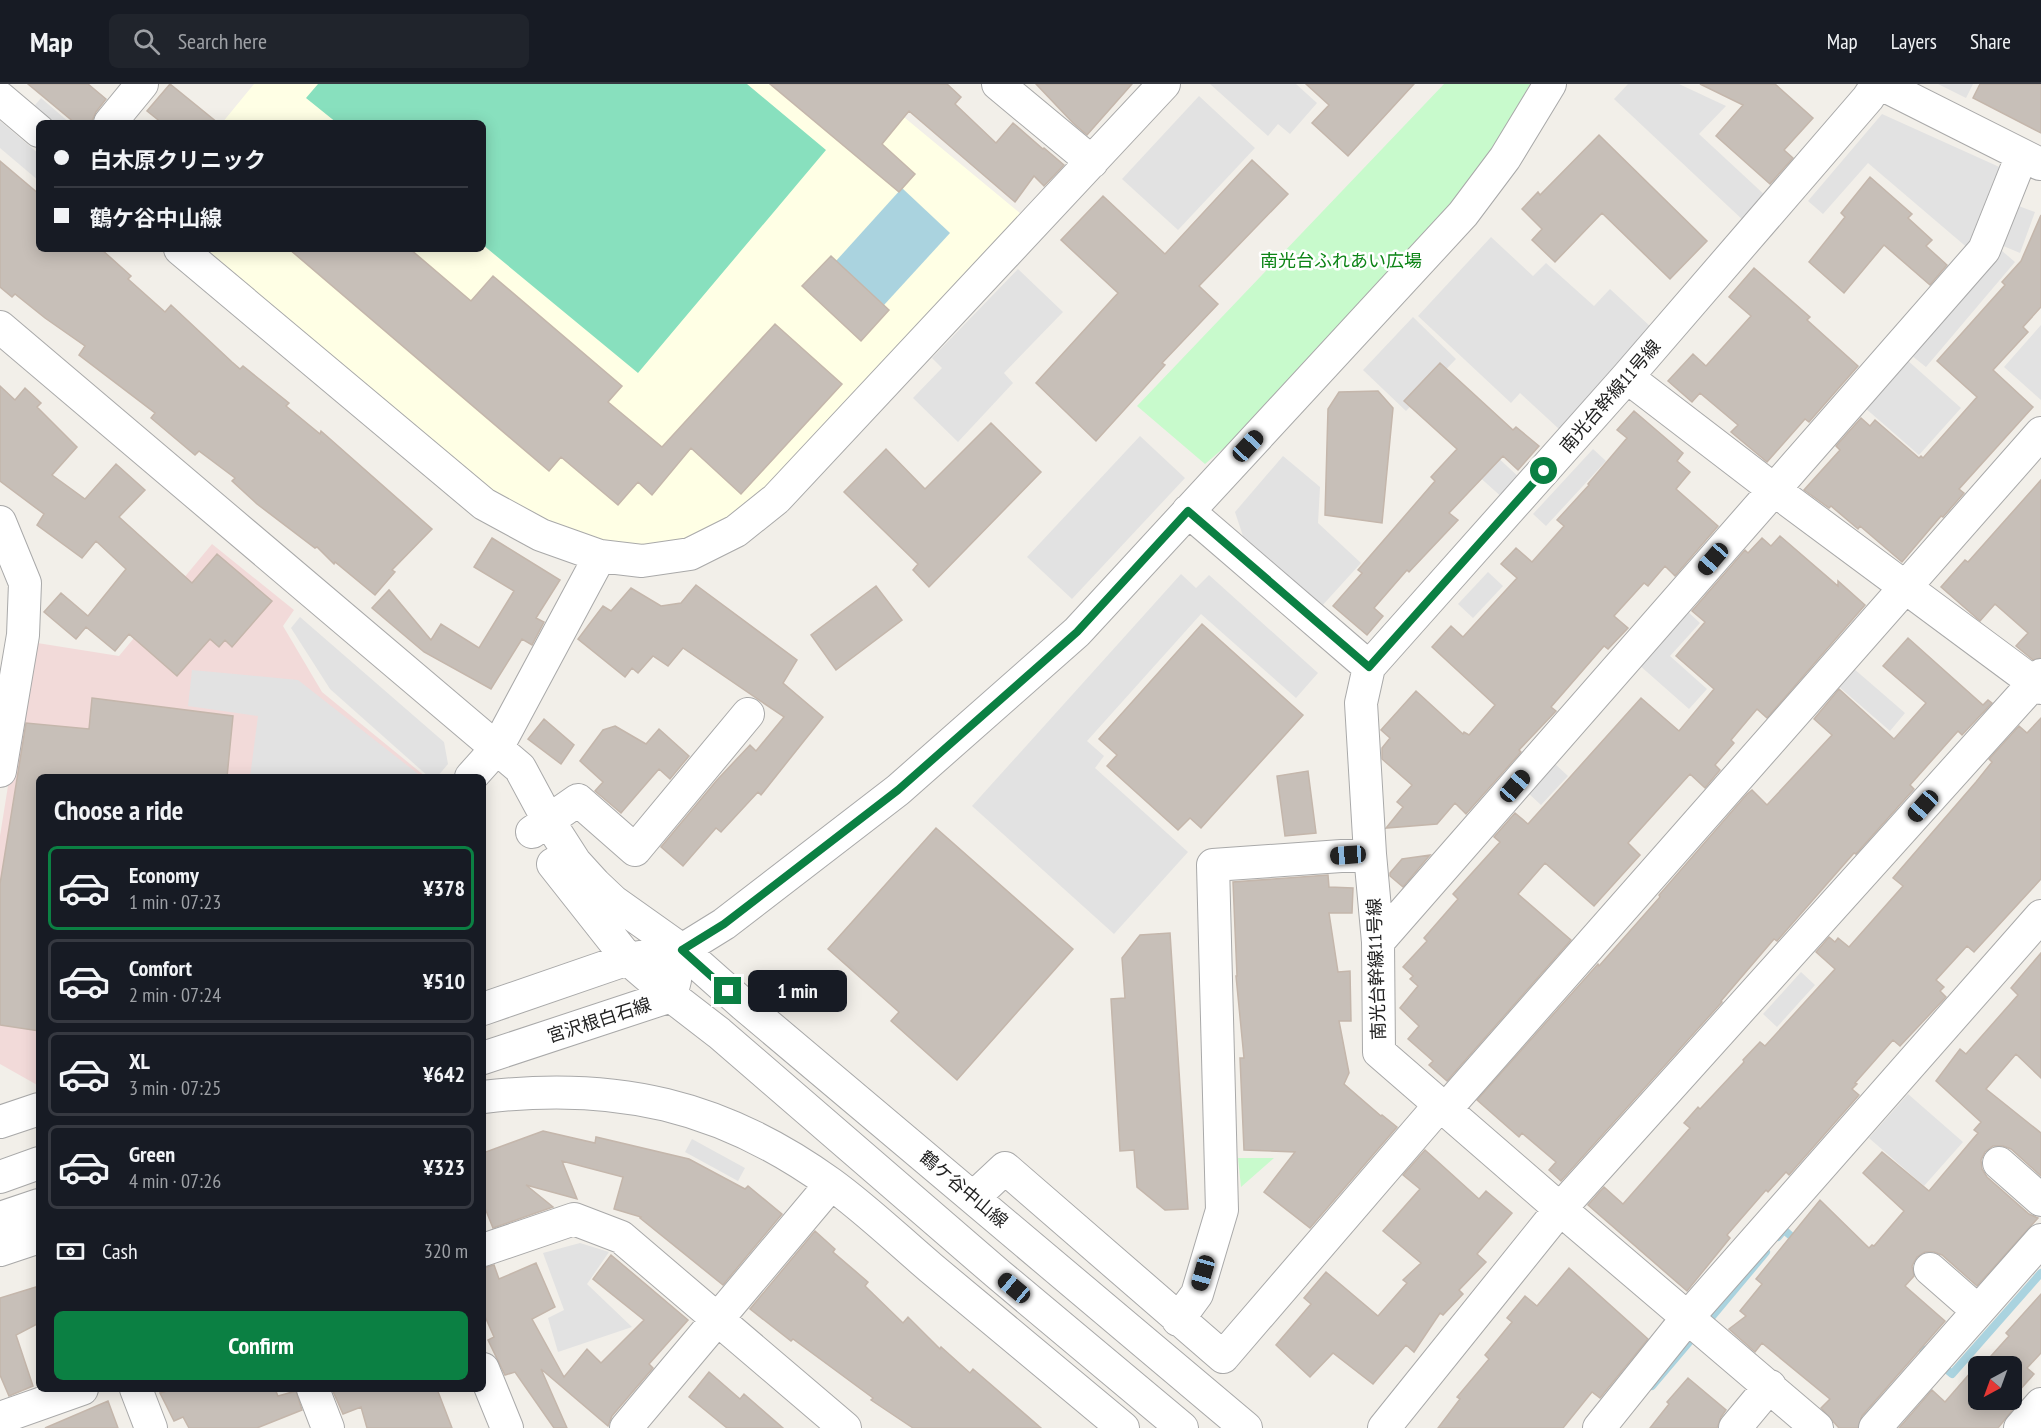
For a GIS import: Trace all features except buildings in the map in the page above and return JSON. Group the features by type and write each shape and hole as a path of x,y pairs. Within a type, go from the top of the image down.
{"street":[{"path":"112,120 142,84"},
{"path":"998,84 1092,162"},
{"path":"184,252 484,504 541,535 600,556 642,561 690,554 736,531 776,499 1164,84"},
{"path":"486,1008 628,959 682,950 724,924 898,790 1077,632 1463,214 1505,158 1550,84"},
{"path":"1378,942 1984,249 2032,159 1879,84"},
{"name":"南光台幹線11号線","path":"1817,1428 1379,1052 1378,942 1361,704 1369,667 1627,377 1879,84"},
{"path":"0,98 36,128"},
{"path":"0,327 520,768 558,873 628,959 1182,1428"},
{"path":"1384,1428 1560,1209 2039,682 1773,489 1627,377"},
{"path":"974,1197 1005,1168 1222,1357 2041,433"},
{"path":"1188,511 1369,667"},
{"path":"0,522 25,583 23,635 0,771"},
{"path":"474,774 496,748 600,556"},
{"path":"540,826 578,800 635,850 748,714"},
{"name":"鶴ケ谷中山線","path":"540,826 613,901 682,950 744,1005 1246,1428"},
{"path":"1178,1320 1197,1294 1222,1210 1213,865 1370,854"},
{"path":"1599,1428 1698,1325 2041,916"},
{"name":"宮沢根白石線","path":"486,1057 671,996 682,950"},
{"path":"486,1097 525,1092 589,1092 651,1100 703,1115 757,1137 831,1184 1123,1428"},
{"path":"0,1122 36,1110"},
{"path":"1999,1163 2041,1200"},
{"path":"0,1177 36,1164"},
{"path":"626,1428 831,1184"},
{"path":"0,1218 36,1206"},
{"path":"486,1249 574,1219 621,1237 845,1428"},
{"path":"0,1250 36,1238"},
{"path":"1875,1428 2041,1240"},
{"path":"1930,1269 1978,1311"},
{"path":"486,1376 507,1428"},
{"path":"1735,1428 1770,1386"},
{"path":"0,1418 74,1392"},
{"path":"137,1392 151,1428"},
{"path":"314,1392 328,1428"},
{"path":"2020,1428 2041,1404"}],"shaded area":[{"path":"254,84 864,84 1021,214 741,515 690,541 637,546 583,537 530,513 483,486 201,252 486,252 486,120 224,120"},
{"path":"1210,84 1296,84 1317,103 1290,134 1278,124 1268,136"},
{"path":"1628,84 1679,84 1726,106 1699,134 1768,198 1745,222 1614,99"},
{"path":"1938,84 1973,84 1966,98"},
{"path":"1199,96 1255,148 1178,230 1122,179"},
{"path":"41,98 67,120 40,120 30,111"},
{"path":"1882,114 2006,170 1970,250 1868,163 1823,214 1808,201"},
{"path":"0,121 36,151 36,178 0,148"},
{"path":"2016,205 2035,212 2020,253 2001,245"},
{"path":"1491,237 1533,276 1546,263 1594,306 1610,289 1652,328 1559,429 1520,393 1511,403 1418,316"},
{"path":"2001,250 2015,262 1926,367 1911,355"},
{"path":"1018,269 1063,312 1004,373 1013,383 958,442 913,398 942,368 932,358"},
{"path":"1413,317 1456,359 1406,411 1363,370"},
{"path":"2041,325 2041,400 2004,367"},
{"path":"1906,359 1961,408 1919,455 1864,407"},
{"path":"1140,436 1185,478 1072,599 1027,557"},
{"path":"1593,449 1606,461 1546,526 1533,514"},
{"path":"1494,454 1522,480 1504,499 1476,474"},
{"path":"1283,456 1320,487 1318,523 1361,563 1320,608 1244,539 1235,512"},
{"path":"212,544 294,610 283,626 322,692 422,774 36,774 36,1084 0,1064 0,836 31,642 119,656"},
{"path":"1488,572 1503,586 1473,618 1458,604"},
{"path":"1181,574 1196,588 1209,575 1318,673 1296,698 1201,614 1087,741 1104,756 1095,768 1188,852 1114,934 972,806"},
{"path":"1686,610 1700,623 1670,656 1707,689 1689,709 1638,664"},
{"path":"300,617 444,742 448,764 440,774 426,774 330,689 291,628"},
{"path":"1853,668 1905,713 1890,731 1837,685"},
{"path":"192,670 298,680 418,774 250,774 258,716 188,706"},
{"path":"1554,763 1568,776 1541,805 1527,792"},
{"path":"1801,972 1815,985 1777,1027 1763,1014"},
{"path":"1908,1094 1963,1142 1924,1186 1869,1138"},
{"path":"692,1139 745,1168 738,1181 685,1152"},
{"path":"580,1243 609,1252 587,1284 632,1327 558,1352 548,1318 564,1310 543,1253"}],"green space":[{"path":"318,84 747,84 826,150 638,373 486,247 486,120 333,120 306,98"},
{"name":"南光台ふれあい広場","path":"1444,84 1530,84 1501,137 1467,189 1232,441 1205,464 1137,406"},
{"path":"1238,1158 1274,1158 1241,1187"}],"water":[{"path":"902,188 950,233 884,305 836,261"}],"waterway":[{"path":"1778,1237 1784,1230 1799,1243"},
{"path":"1705,1325 1766,1252"},
{"path":"1914,1342 1952,1374 2041,1273"},
{"path":"1652,1386 1696,1334"}],"route":[{"path":"728,991 682,950 724,924 898,790 1077,632 1188,511 1369,667 1544,471"}]}
